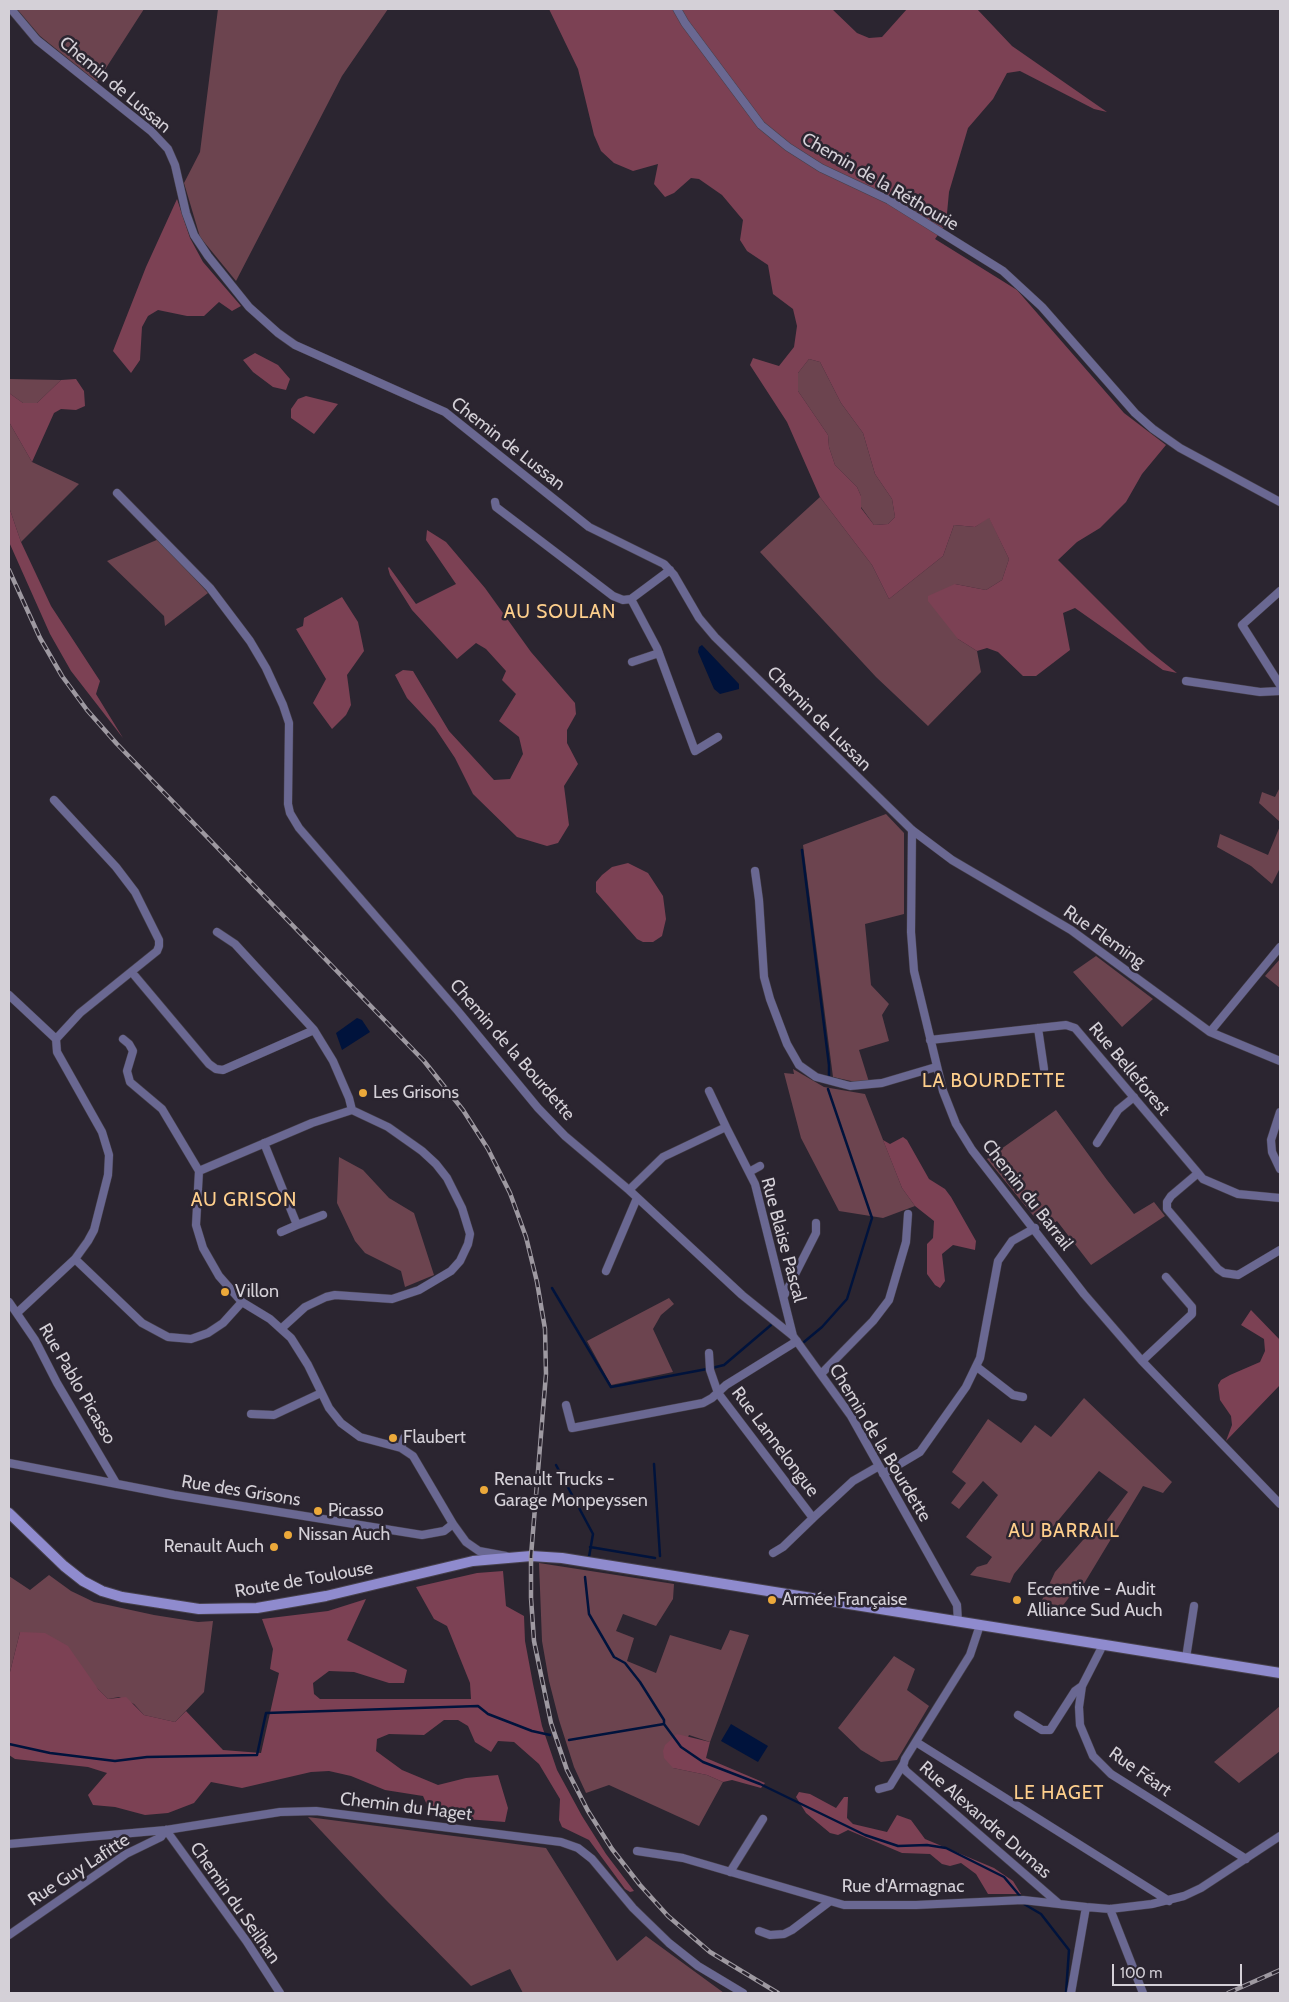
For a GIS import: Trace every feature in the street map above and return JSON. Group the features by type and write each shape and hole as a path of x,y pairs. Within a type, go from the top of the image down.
{"main road":[{"name":"Route de Toulouse","path":"9,1513 13,1520 64,1566 83,1581 102,1591 122,1597 199,1609 257,1608 326,1596 473,1561 513,1556 531,1556 562,1558 1280,1673"}],"street":[{"name":"Chemin de Lussan","path":"11,9 37,40 151,130 168,149 176,165 186,213 194,235 208,256 249,306 278,333 295,345 446,412 589,526 657,559 670,570 699,618 715,637 912,830"},
{"name":"Chemin de la Réthourie","path":"677,9 685,23 761,125 788,147 821,168 888,200 1003,271 1042,307 1135,413 1153,429 1180,448 1280,502"},
{"name":"Chemin de la Bourdette","path":"117,493 210,588 250,641 266,668 278,691 289,724 288,804 290,813 299,828 451,1003 538,1108 566,1136 629,1190 742,1295 795,1338 822,1373 851,1416 957,1605 958,1622"},
{"path":"495,502 496,507 613,596 623,600 631,599 670,570"},
{"path":"1280,591 1242,625 1280,685"},
{"path":"631,599 649,629 695,751 718,737"},
{"path":"632,662 659,654"},
{"path":"1186,681 1260,692 1280,691"},
{"path":"54,800 116,867 135,892 160,942 157,951 80,1013 56,1039"},
{"name":"Rue Fleming","path":"912,830 952,860 1071,930 1210,1032 1280,1061"},
{"name":"Chemin du Barrail","path":"912,830 912,953 936,1067 948,1106 963,1136 1084,1294 1142,1360 1280,1504"},
{"path":"755,871 759,900 764,977 787,1044 799,1065 816,1077 850,1086 882,1083 936,1067"},
{"path":"217,932 235,944 314,1030 333,1061 349,1098 352,1110"},
{"path":"1210,1032 1280,947"},
{"path":"135,976 209,1064 216,1069 223,1070 314,1030"},
{"path":"9,995 56,1039 57,1052 96,1120 108,1155 108,1175 94,1230 75,1260 17,1313"},
{"name":"Rue Belleforest","path":"930,1040 1038,1028 1066,1026 1075,1028 1197,1174 1211,1185 1229,1192 1280,1198"},
{"path":"1038,1028 1044,1069"},
{"path":"123,1039 134,1052 127,1071 130,1082 162,1108 199,1171 196,1225 200,1239 219,1276 242,1302 282,1328 299,1350 321,1394 337,1419 352,1432 370,1440 401,1448 413,1456 453,1524 473,1547 488,1553 513,1556"},
{"name":"Rue Blaise Pascal","path":"708,1091 755,1184 795,1338"},
{"path":"1098,1143 1118,1110 1134,1097"},
{"path":"199,1171 312,1123 352,1110 388,1127 422,1151 447,1178 462,1208 470,1234 468,1244 460,1261 452,1271 419,1290 392,1299 335,1294 326,1297 305,1307 282,1328"},
{"path":"1280,1112 1271,1140 1272,1152 1280,1169"},
{"path":"629,1190 663,1157 726,1127"},
{"path":"264,1143 297,1226"},
{"path":"749,1172 760,1166"},
{"path":"1197,1174 1171,1196 1167,1202 1167,1209 1218,1269 1224,1273 1238,1275 1280,1250"},
{"path":"606,1271 637,1198"},
{"path":"822,1373 873,1321 889,1300 906,1242 908,1214"},
{"path":"281,1232 323,1215"},
{"path":"784,1296 816,1233 816,1223"},
{"path":"883,1474 920,1452 966,1387 977,1367 998,1262 1012,1241 1035,1228"},
{"path":"75,1260 142,1323 168,1337 191,1339 208,1333 223,1323 242,1302"},
{"path":"1142,1360 1192,1314 1192,1307 1166,1277"},
{"name":"Rue Pablo Picasso","path":"9,1302 35,1340 57,1383 116,1483"},
{"path":"566,1405 572,1428 703,1403 795,1338"},
{"name":"Rue Lannelongue","path":"709,1352 710,1370 718,1393 814,1518"},
{"path":"977,1367 1013,1395 1023,1397"},
{"path":"251,1414 274,1415 321,1394"},
{"path":"401,1448 404,1438"},
{"name":"Rue des Grisons","path":"9,1463 422,1535 444,1532 453,1524"},
{"name":"Rue Lannelongue","path":"773,1553 783,1547 853,1481 879,1466"},
{"path":"1186,1658 1194,1606"},
{"name":"Rue Alexandre Dumas","path":"980,1625 970,1655 904,1763 906,1771 1058,1903"},
{"name":"Rue Féart","path":"1103,1645 1082,1686 1080,1725 1088,1747 1100,1765 1111,1774 1246,1859"},
{"path":"1018,1715 1042,1730 1050,1730 1075,1691 1082,1686"},
{"path":"916,1742 1169,1901"},
{"path":"879,1789 890,1786 904,1763"},
{"name":"Chemin du Haget","path":"9,1844 166,1830 280,1812 316,1811 570,1844 592,1859 633,1908 669,1943 698,1966 743,1993"},
{"path":"730,1872 763,1819"},
{"name":"Rue Guy Lafitte","path":"9,1935 126,1854 161,1837 166,1830"},
{"name":"Chemin du Seilhan","path":"166,1830 247,1942 280,1993"},
{"name":"Rue d'Armagnac","path":"637,1851 670,1855 829,1902 853,1906 1023,1900 1110,1908 1169,1901 1200,1888 1280,1836"},
{"path":"759,1931 770,1934 784,1934 829,1902"},
{"path":"1071,1993 1086,1907"},
{"path":"1110,1908 1143,1993"}],"shaded area":[{"path":"17,9 144,9 97,82 40,36"},
{"path":"218,9 388,9 342,76 236,281 200,237 184,183 200,152"},
{"path":"549,9 832,9 857,33 869,38 882,37 907,9 977,9 1012,46 1107,112 1094,109 1020,71 1007,73 993,99 968,128 949,192 946,224 935,239 1017,290 1124,413 1166,445 1142,474 1126,502 1100,528 1077,542 1058,560 1148,650 1177,673 1163,670 1075,608 1063,613 1070,650 1036,676 1023,676 998,652 987,648 977,651 958,639 928,601 928,596 955,584 986,590 1002,580 1009,559 989,518 975,527 954,525 943,556 889,599 872,565 820,497 787,422 750,365 753,358 779,366 794,347 797,326 793,309 773,294 768,265 747,251 740,240 743,220 722,195 699,179 691,178 674,193 665,197 654,184 658,164 633,171 614,163 601,151 594,135 578,69","holes":["809,359 820,362 841,403 863,433 875,474 892,499 895,517 888,524 874,525 861,508 861,496 857,487 835,465 829,447 828,435 798,391 798,373"]},
{"path":"177,199 190,238 203,262 241,306 232,311 219,302 204,316 187,316 158,310 148,316 142,327 140,360 131,373 113,351 146,267"},
{"path":"255,353 278,365 290,379 286,390 273,387 253,372 243,360"},
{"path":"809,359 820,362 841,403 863,433 875,474 892,499 895,517 888,524 874,525 861,507 861,496 857,487 835,465 829,447 828,435 798,391 798,373"},
{"path":"9,379 61,380 37,403 23,403 9,393"},
{"path":"76,379 84,391 85,406 76,410 61,409 54,413 32,462 9,422 9,393 23,403 37,403 61,380"},
{"path":"306,396 338,404 314,434 291,418 291,409 298,399"},
{"path":"9,422 32,462 79,484 21,542 9,507"},
{"path":"820,497 872,565 889,599 943,556 954,525 975,527 989,517 1009,559 1002,580 986,590 955,584 958,639 977,651 981,672 928,726 876,677 760,552"},
{"path":"9,507 21,542 51,606 100,681 96,694 123,738 71,671 50,634 9,542"},
{"path":"427,530 446,542 485,588 531,652 575,703 576,714 567,730 567,743 578,764 564,786 569,825 558,843 547,846 517,837 473,794 455,758 435,728 407,698 395,675 403,670 413,671 449,731 494,780 510,779 523,754 519,737 499,721 516,694 502,680 506,671 486,649 476,643 457,659 412,610 390,575 389,567 416,604 456,584 426,540"},
{"path":"159,539 208,593 165,626 164,616 107,561"},
{"path":"342,597 358,622 364,651 347,675 351,705 346,715 332,729 313,703 326,679 296,629 303,626 304,618"},
{"path":"1280,787 1280,822 1259,803 1262,792 1275,797"},
{"path":"886,814 904,833 904,914 865,924 871,985 889,1004 882,1015 889,1041 859,1050 869,1082 860,1083 833,1077 803,845"},
{"path":"1280,826 1280,868 1272,884 1251,866 1217,847 1220,834 1268,855"},
{"path":"628,863 648,873 663,896 666,919 662,936 653,942 643,942 637,939 596,892 596,882 602,875 612,867"},
{"path":"1096,956 1153,999 1122,1027 1073,972"},
{"path":"1280,959 1280,988 1265,976"},
{"path":"793,1069 824,1087 865,1094 902,1188 915,1206 883,1218 839,1211 801,1138 784,1073 794,1074"},
{"path":"1056,1110 1134,1214 1154,1202 1165,1216 1091,1265 1057,1221 1045,1230 987,1159"},
{"path":"903,1137 907,1140 929,1179 945,1189 951,1197 976,1241 975,1250 953,1245 942,1254 945,1281 940,1288 935,1285 927,1274 927,1244 933,1238 934,1221 915,1206 902,1188 883,1140 890,1144"},
{"path":"339,1157 363,1170 389,1198 414,1213 434,1275 405,1287 401,1271 365,1253 355,1241 337,1203"},
{"path":"669,1298 674,1304 661,1315 653,1329 673,1372 611,1385 587,1341"},
{"path":"1251,1310 1280,1340 1280,1385 1226,1441 1232,1425 1231,1416 1220,1400 1218,1385 1221,1380 1230,1375 1260,1362 1265,1351 1264,1339 1241,1325"},
{"path":"1084,1398 1172,1482 1163,1493 1143,1486 1076,1597 1071,1595 1061,1608 1042,1600 1055,1572 1083,1540 1098,1532 1128,1492 1099,1471 1014,1574 1010,1583 970,1575 977,1567 987,1564 992,1557 966,1537 998,1495 983,1481 959,1509 951,1503 966,1483 952,1472 988,1419 1021,1443 1035,1425 1051,1437"},
{"path":"539,1563 674,1584 673,1599 656,1626 623,1614 616,1631 634,1638 627,1661 656,1673 670,1635 721,1650 730,1630 749,1635 710,1742 689,1735 673,1768 707,1775 723,1782 699,1826 609,1785 586,1793 574,1767 549,1681 542,1641"},
{"path":"503,1571 506,1606 524,1616 525,1641 542,1726 557,1770 582,1816 606,1854 634,1891 630,1892 625,1889 589,1840 562,1827 559,1820 560,1799 539,1764 514,1742 498,1741 491,1752 475,1742 468,1726 458,1720 444,1720 424,1735 389,1734 377,1739 376,1751 402,1770 438,1785 466,1778 498,1775 508,1808 505,1822 440,1817 427,1805 423,1796 385,1790 351,1776 329,1771 311,1772 242,1788 211,1782 194,1803 168,1813 145,1815 115,1807 93,1805 88,1795 107,1773 88,1767 15,1759 9,1755 9,1676 20,1632 45,1633 68,1646 98,1689 108,1699 126,1697 144,1715 175,1722 186,1711 223,1750 261,1753 279,1673 270,1669 273,1649 262,1619 328,1611 366,1599 347,1640 407,1670 404,1683 389,1683 354,1672 329,1671 313,1683 314,1694 320,1699 471,1699 470,1683 447,1626 434,1619 416,1587 477,1573"},
{"path":"49,1575 71,1591 94,1602 154,1615 198,1622 213,1621 204,1692 175,1722 144,1715 134,1704 119,1697 108,1699 98,1689 20,1632 9,1676 9,1576 30,1590"},
{"path":"894,1656 915,1669 907,1690 929,1706 897,1760 881,1762 861,1750 838,1728"},
{"path":"1280,1706 1280,1751 1239,1783 1214,1762"},
{"path":"677,1734 710,1742 706,1758 765,1783 761,1788 732,1780 723,1782 707,1775 673,1768 664,1758 663,1751 665,1745"},
{"path":"799,1792 810,1794 836,1808 844,1797 848,1797 847,1818 853,1824 887,1832 897,1815 911,1820 925,1839 994,1868 1013,1881 1021,1894 988,1894 976,1874 961,1863 950,1866 942,1864 930,1854 902,1853 848,1830 838,1835 830,1833 806,1813 796,1797"},
{"path":"308,1817 546,1848 617,1961 646,1936 724,1993 523,1993 510,1969 471,1986"}],"water":[{"path":"702,645 739,684 739,689 720,694 714,689 698,652 699,647"},
{"path":"357,1018 362,1020 370,1032 342,1050 336,1033"},
{"path":"731,1724 768,1746 758,1762 721,1741"}],"waterway":[{"path":"802,850 829,1065 829,1078"},
{"path":"804,1342 822,1327 847,1299 872,1218 828,1089"},
{"path":"552,1288 611,1387 707,1369"},
{"path":"712,1368 724,1365 771,1325"},
{"path":"654,1464 660,1556"},
{"path":"556,1465 593,1534 589,1557"},
{"path":"590,1547 655,1558"},
{"path":"585,1577 589,1614 614,1657 625,1663 640,1682 664,1720 664,1724 681,1747 703,1762 760,1784 865,1835 898,1846 927,1845 946,1848 1004,1877 1020,1896"},
{"path":"9,1744 50,1753 115,1761 147,1757 257,1755 266,1713 478,1706 488,1714 532,1731 550,1735"},
{"path":"569,1740 664,1724"},
{"path":"1024,1904 1041,1914 1069,1950 1066,1993"}],"railway":[{"path":"9,570 40,638 62,676 87,710 117,744 424,1061 463,1110 488,1149 510,1193 526,1237 537,1282 545,1329 546,1374 531,1556 531,1598 534,1641 551,1723 567,1770 588,1811 612,1849 640,1885 668,1916 710,1952 778,1993"},
{"path":"1228,1993 1280,1970"}],"place":[{"name":"Les Grisons","path":"363,1093"},
{"name":"Villon","path":"225,1292"},
{"name":"Flaubert","path":"393,1438"},
{"name":"Renault Trucks - Garage Monpeyssen","path":"484,1490"},
{"name":"Picasso","path":"318,1511"},
{"name":"Nissan Auch","path":"288,1535"},
{"name":"Renault Auch","path":"274,1547"},
{"name":"Armée Française","path":"772,1600"},
{"name":"Eccentive - Audit Alliance Sud Auch","path":"1017,1600"}],"district":[{"name":"AU SOULAN","path":"560,612"},
{"name":"LA BOURDETTE","path":"994,1081"},
{"name":"AU GRISON","path":"244,1200"},
{"name":"AU BARRAIL","path":"1064,1531"},
{"name":"LE HAGET","path":"1059,1793"}]}
